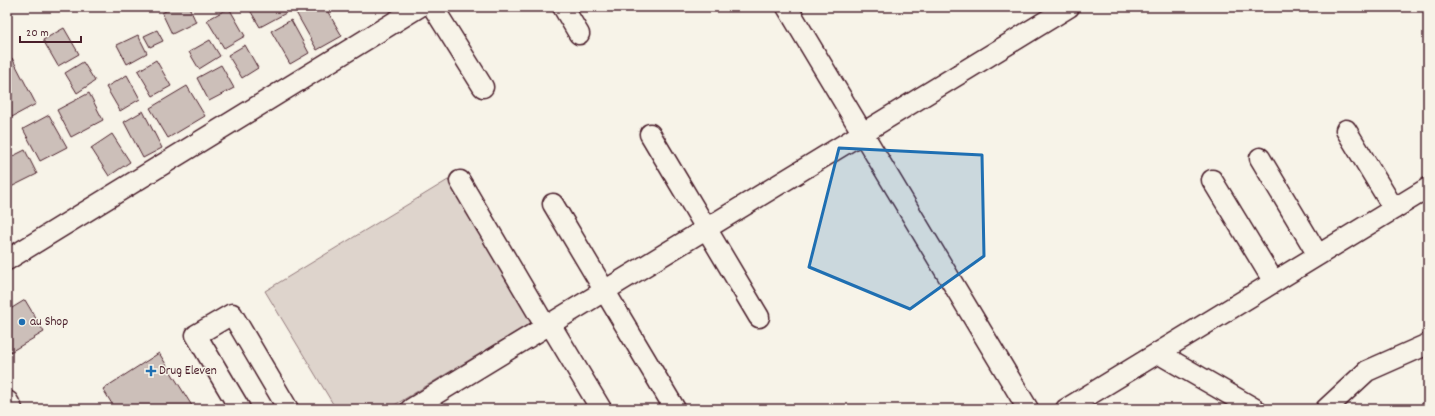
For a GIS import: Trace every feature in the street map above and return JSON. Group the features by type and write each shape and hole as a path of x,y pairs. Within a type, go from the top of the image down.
{"main road":[{"path":"7,402 11,409"}],"street":[{"path":"433,7 483,87"},
{"path":"563,7 579,34"},
{"path":"787,7 1028,409"},
{"path":"411,409 1069,7"},
{"path":"7,260 408,10"},
{"path":"1346,130 1394,209"},
{"path":"650,134 759,318"},
{"path":"1260,158 1318,255"},
{"path":"1212,180 1274,282"},
{"path":"460,181 601,409"},
{"path":"1066,409 1428,188"},
{"path":"553,204 674,409"},
{"path":"240,409 196,335 232,314 288,409"},
{"path":"1326,409 1367,371 1428,344"},
{"path":"1158,353 1255,409"}],"highlighted area":[{"path":"839,148 982,155 984,256 910,309 809,267"}],"shaded area":[{"path":"448,180 534,321 388,409 336,409 265,291"}],"building":[{"path":"173,7 189,7 196,22 172,34 162,13"},
{"path":"248,7 283,7 286,13 260,27"},
{"path":"293,7 325,7 342,36 317,50"},
{"path":"229,8 245,36 224,48 207,20"},
{"path":"291,20 309,53 290,64 271,31"},
{"path":"64,28 79,54 58,66 43,40"},
{"path":"157,30 163,41 150,47 144,36"},
{"path":"138,35 147,53 127,64 117,45"},
{"path":"210,40 220,56 199,69 189,52"},
{"path":"245,45 258,68 242,78 228,55"},
{"path":"12,58 36,104 12,117 7,107 7,60"},
{"path":"156,60 171,86 153,96 138,71"},
{"path":"83,62 95,81 77,93 65,73"},
{"path":"221,65 234,88 209,101 197,78"},
{"path":"127,75 140,99 120,111 106,87"},
{"path":"187,86 205,116 168,138 150,108"},
{"path":"89,93 103,120 71,137 57,110"},
{"path":"143,111 162,148 143,158 124,122"},
{"path":"49,115 67,147 40,161 23,129"},
{"path":"112,134 130,162 109,176 91,148"},
{"path":"25,150 37,174 7,189 7,159"},
{"name":"au Shop","path":"25,300 44,332 7,354 7,311"},
{"name":"Drug Eleven","path":"159,353 194,409 115,409 103,389"}],"place":[{"name":"au Shop","path":"22,322"},
{"name":"Drug Eleven","path":"151,371"}]}
